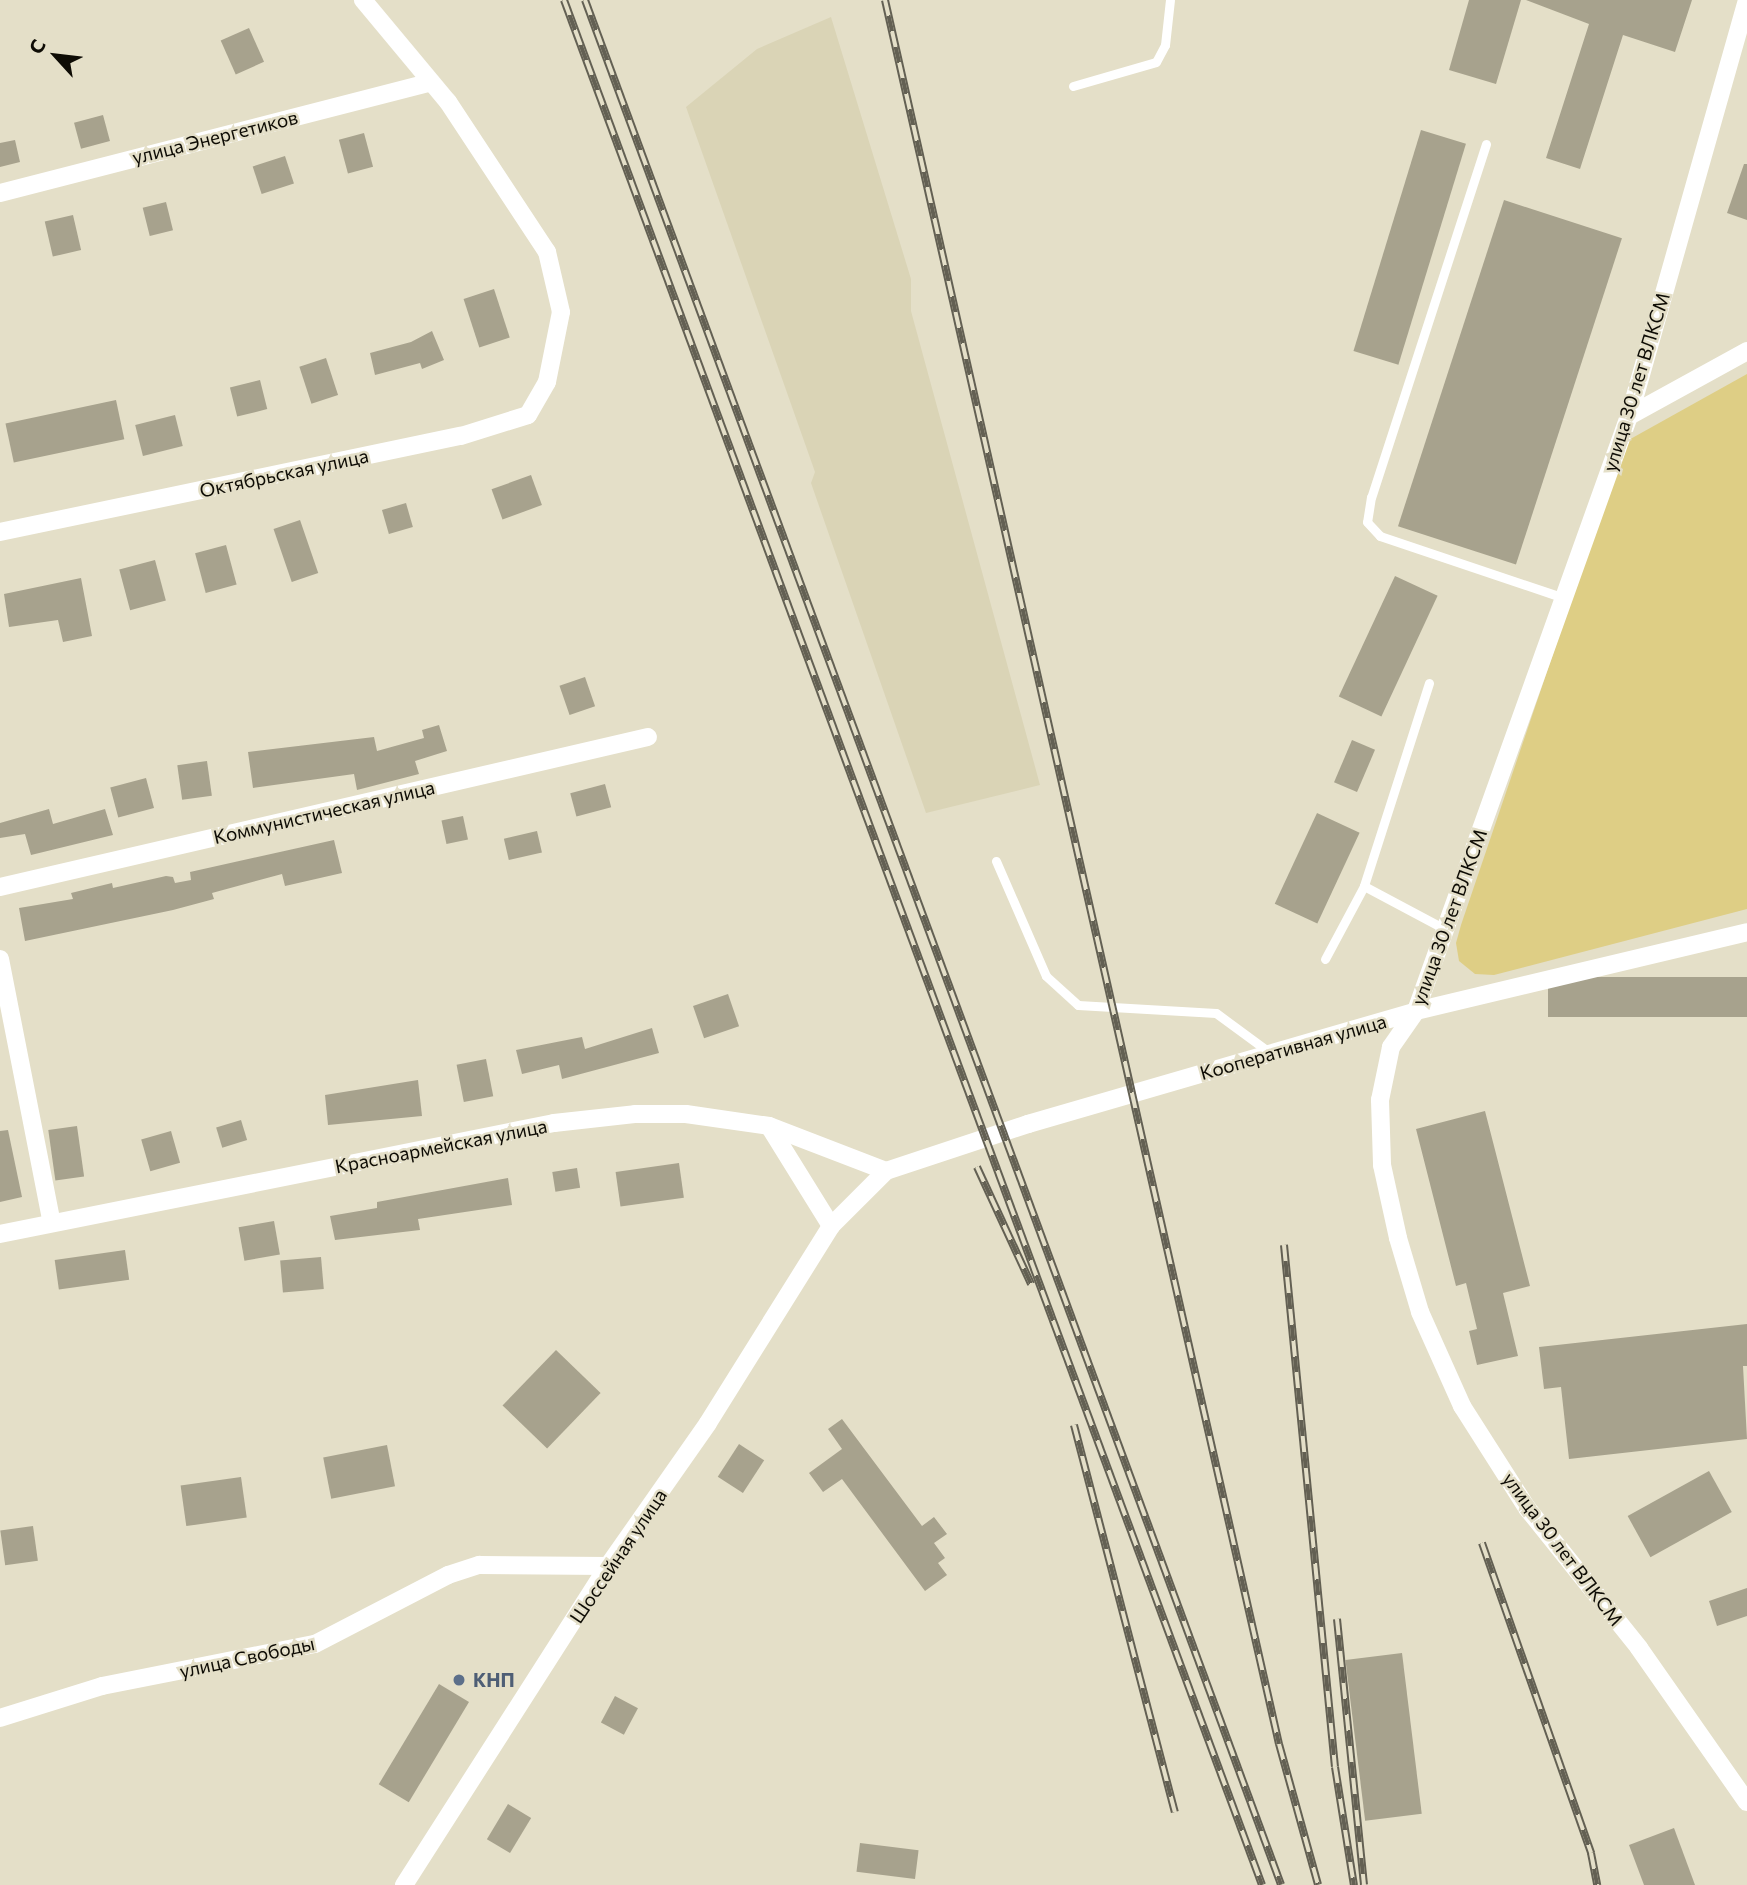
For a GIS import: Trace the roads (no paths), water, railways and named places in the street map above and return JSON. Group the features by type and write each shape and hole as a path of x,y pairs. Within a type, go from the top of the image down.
{"street":[{"name":"Октябрьская улица","path":"0,532 461,436 528,415 547,382 561,312 547,252 431,82 363,0"},
{"name":"улица 30 лет ВЛКСМ","path":"1747,0 1629,416 1416,1011 1391,1046 1380,1100 1382,1165 1405,1262 1440,1360 1462,1406 1527,1508 1639,1648 1747,1802"},
{"name":"улица Энергетиков","path":"0,192 431,82"},
{"path":"1629,416 1747,351"},
{"name":"Коммунистическая улица","path":"0,887 648,737"},
{"name":"Кооперативная улица","path":"831,1226 886,1171 1016,1127 1416,1011 1747,932"},
{"path":"0,959 52,1223"},
{"name":"Красноармейская улица","path":"0,1234 554,1123 686,1114 769,1126"},
{"path":"769,1126 886,1171"},
{"path":"769,1126 831,1226"},
{"name":"Шоссейная улица","path":"404,1885 608,1566 708,1423 831,1226"},
{"name":"улица Свободы","path":"0,1718 102,1686 315,1644 448,1575 479,1566 608,1566"}],"lane":[{"path":"1073,86 1156,62 1165,45 1170,0"},
{"path":"1486,144 1371,497 1367,522 1380,536 1564,598"},
{"path":"1325,959 1364,886 1429,683"},
{"path":"996,861 1046,976 1078,1005 1216,1013 1270,1054"},
{"path":"1364,886 1445,929"}],"railway":[{"path":"564,0 1262,1885"},
{"path":"585,0 1281,1885"},
{"path":"885,0 1279,1744 1318,1885"},
{"path":"977,1167 1031,1284"},
{"path":"1284,1245 1335,1767 1354,1885"},
{"path":"1074,1425 1175,1812"},
{"path":"1482,1543 1591,1853 1597,1885"},
{"path":"1337,1619 1364,1885"}],"place":[{"name":"КНП","path":"459,1680"}]}
